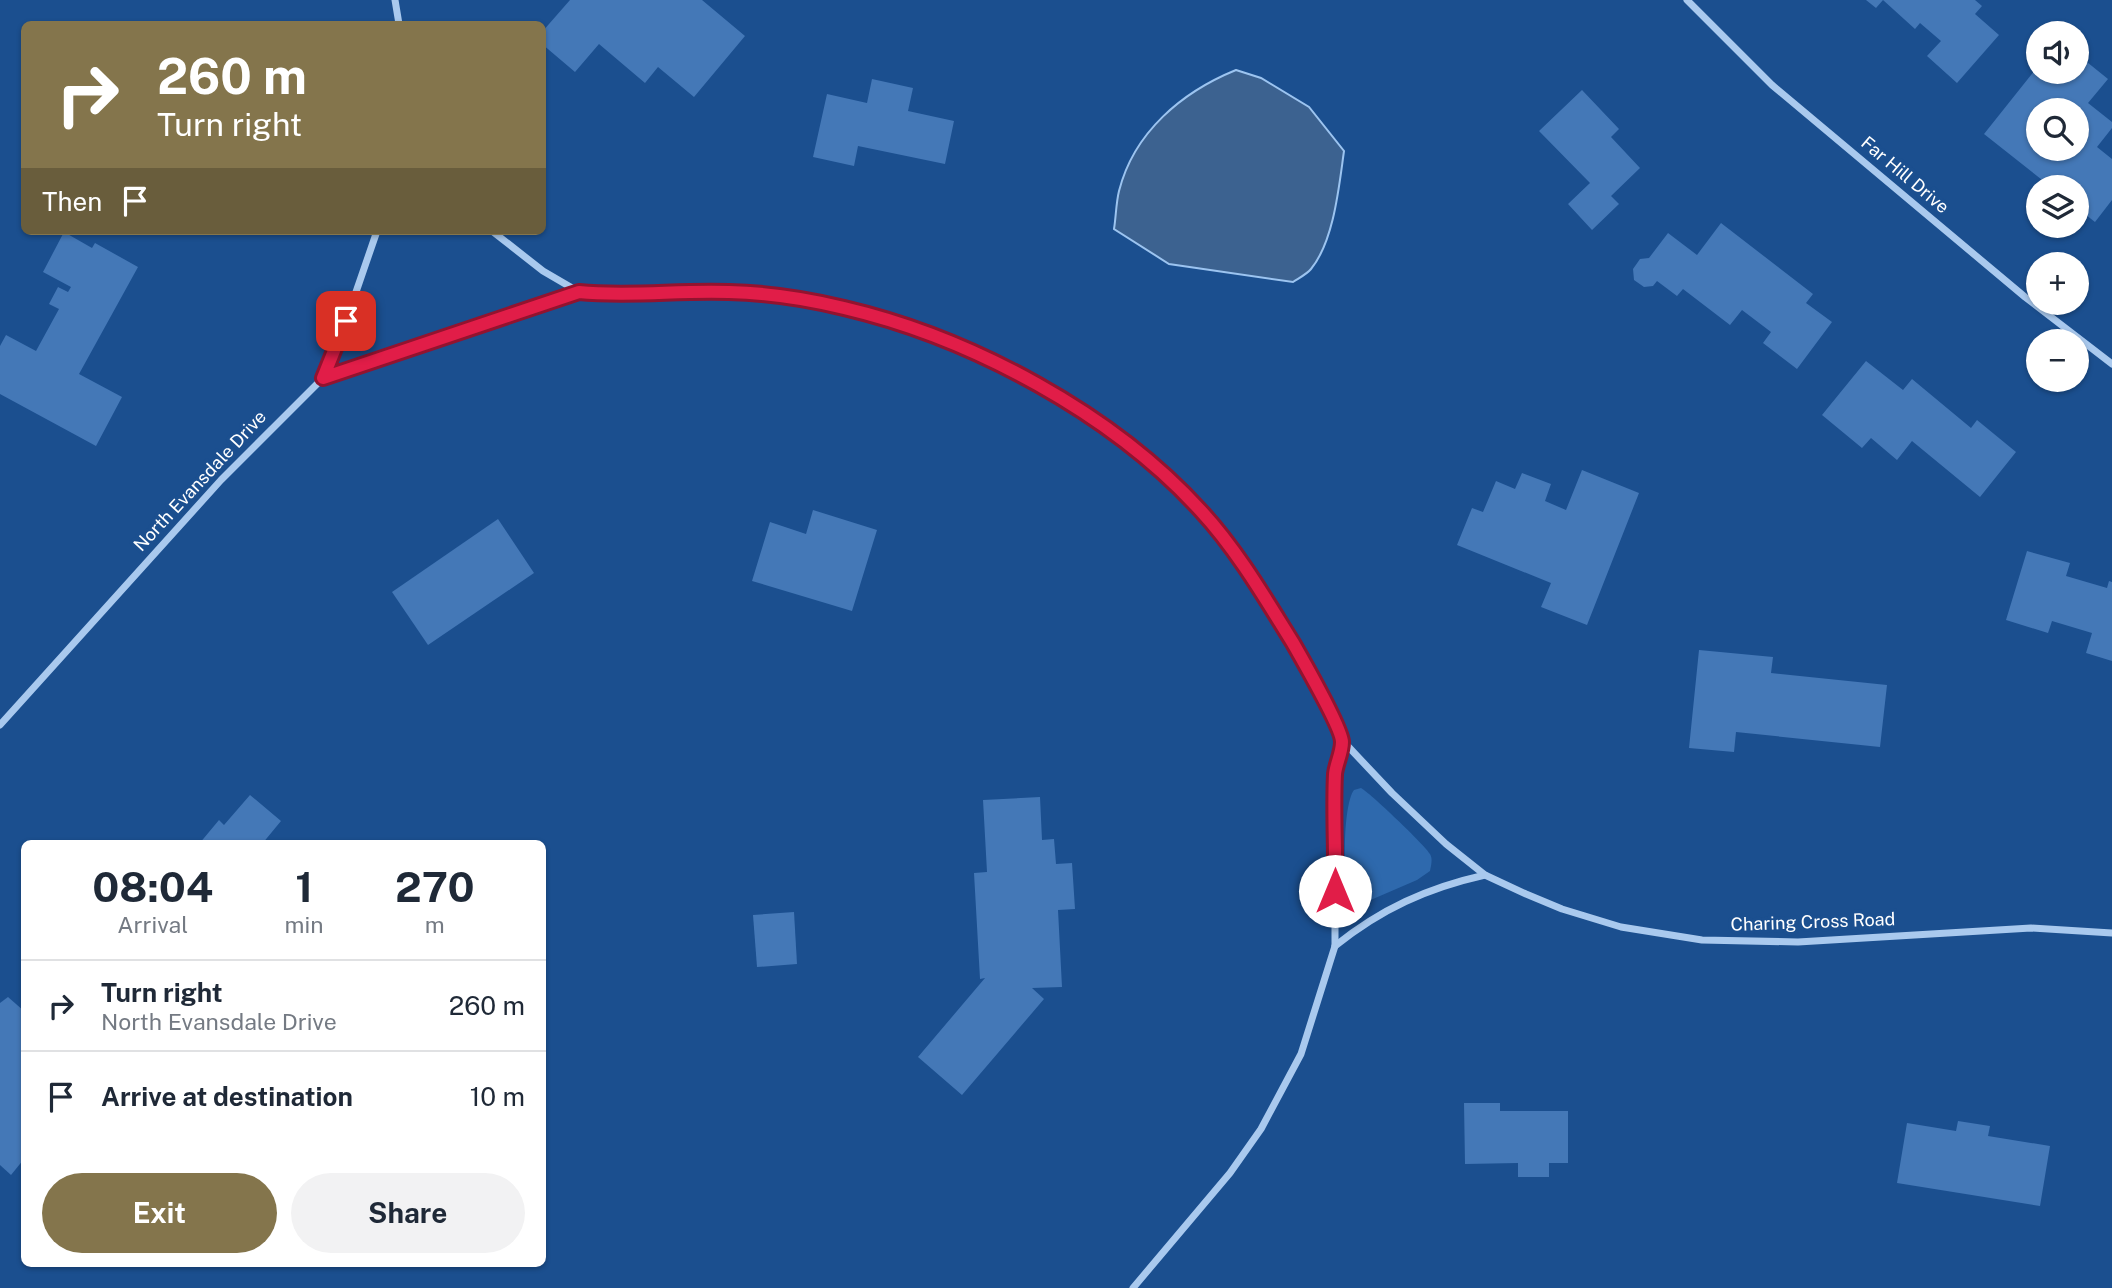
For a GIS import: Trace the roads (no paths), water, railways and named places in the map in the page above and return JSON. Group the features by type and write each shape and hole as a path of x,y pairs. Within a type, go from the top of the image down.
{"street":[{"path":"395,0 398,21"},
{"name":"Far Hill Drive","path":"1687,0 1772,85 2025,297 2112,364"},
{"name":"North Evansdale Drive","path":"0,725 221,480 323,378 376,235"},
{"name":"Charing Cross Road","path":"497,235 543,271 579,292"},
{"name":"Charing Cross Road","path":"323,378 579,292 610,295 728,292 844,308 947,343 998,365 1069,403 1160,468 1203,512 1239,559 1310,671 1342,740 1401,802 1446,844 1485,875 1591,919 1621,927 1702,940 1798,942 2031,928 2112,933"},
{"path":"1133,1288 1194,1218 1261,1129 1301,1054 1335,946 1335,772 1342,740"},
{"path":"1335,946 1364,923 1404,902 1443,885 1485,875"}]}
